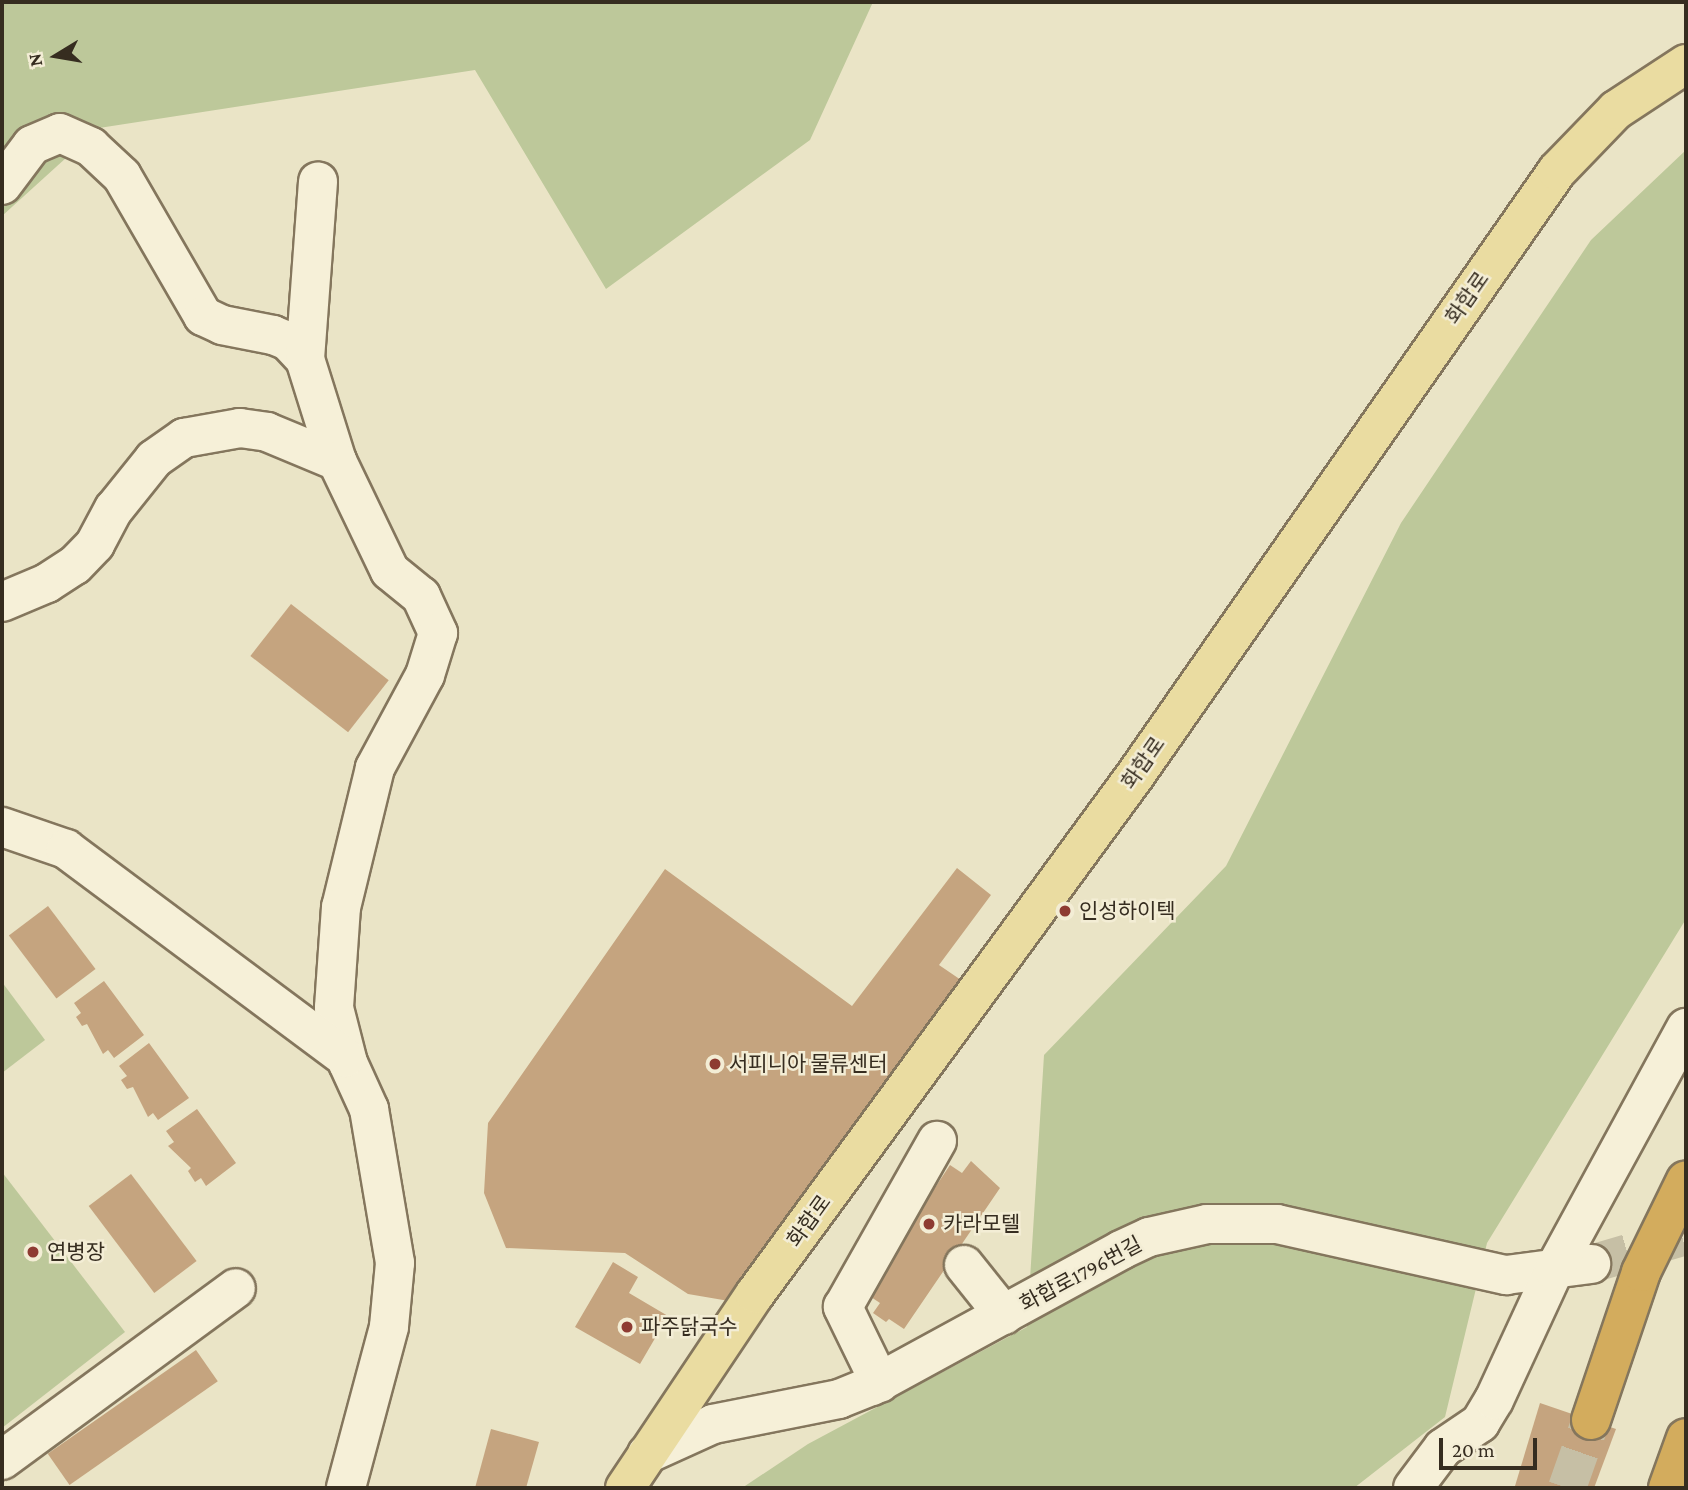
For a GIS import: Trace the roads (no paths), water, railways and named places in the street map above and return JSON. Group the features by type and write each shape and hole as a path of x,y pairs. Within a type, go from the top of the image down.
{"highway":[{"path":"1591,1420 1641,1272 1686,1180"},
{"path":"1668,1488 1686,1438"}],"main road":[{"name":"화합로","path":"625,1488 755,1294 1134,777 1557,171 1616,110 1686,64"}],"street":[{"path":"2,185 32,145 60,134 91,147 122,176 204,316 222,325 273,335 288,341 304,359"},
{"path":"318,181 304,359 337,461 390,571 421,596 438,633 425,675 375,768 341,907 334,1008 346,1058 369,1109 395,1263 389,1327 346,1488"},
{"path":"2,602 47,583 75,565 95,544 132,484 154,459 184,438 240,428 258,431 337,461"},
{"path":"2,827 66,849 346,1058"},
{"path":"1413,1488 1443,1448 1480,1423 1554,1270 1686,1028"},
{"path":"880,1383 843,1307 937,1141"},
{"name":"화합로1796번길","path":"647,1454 713,1424 839,1399 880,1383 1121,1250 1149,1237 1207,1224 1277,1224 1506,1275 1591,1264"},
{"path":"964,1265 1004,1315"},
{"path":"2,1460 236,1288"},
{"path":"699,1381 696,1414 713,1424"}],"tunnel":[{"path":"1591,1264 1686,1236"},
{"path":"1567,1488 1591,1420"}],"place":[{"name":"인성하이텍","path":"1065,911"},
{"name":"서피니아 물류센터","path":"715,1064"},
{"name":"카라모텔","path":"929,1224"},
{"name":"연병장","path":"33,1252"},
{"name":"파주닭국수","path":"627,1327"}]}
